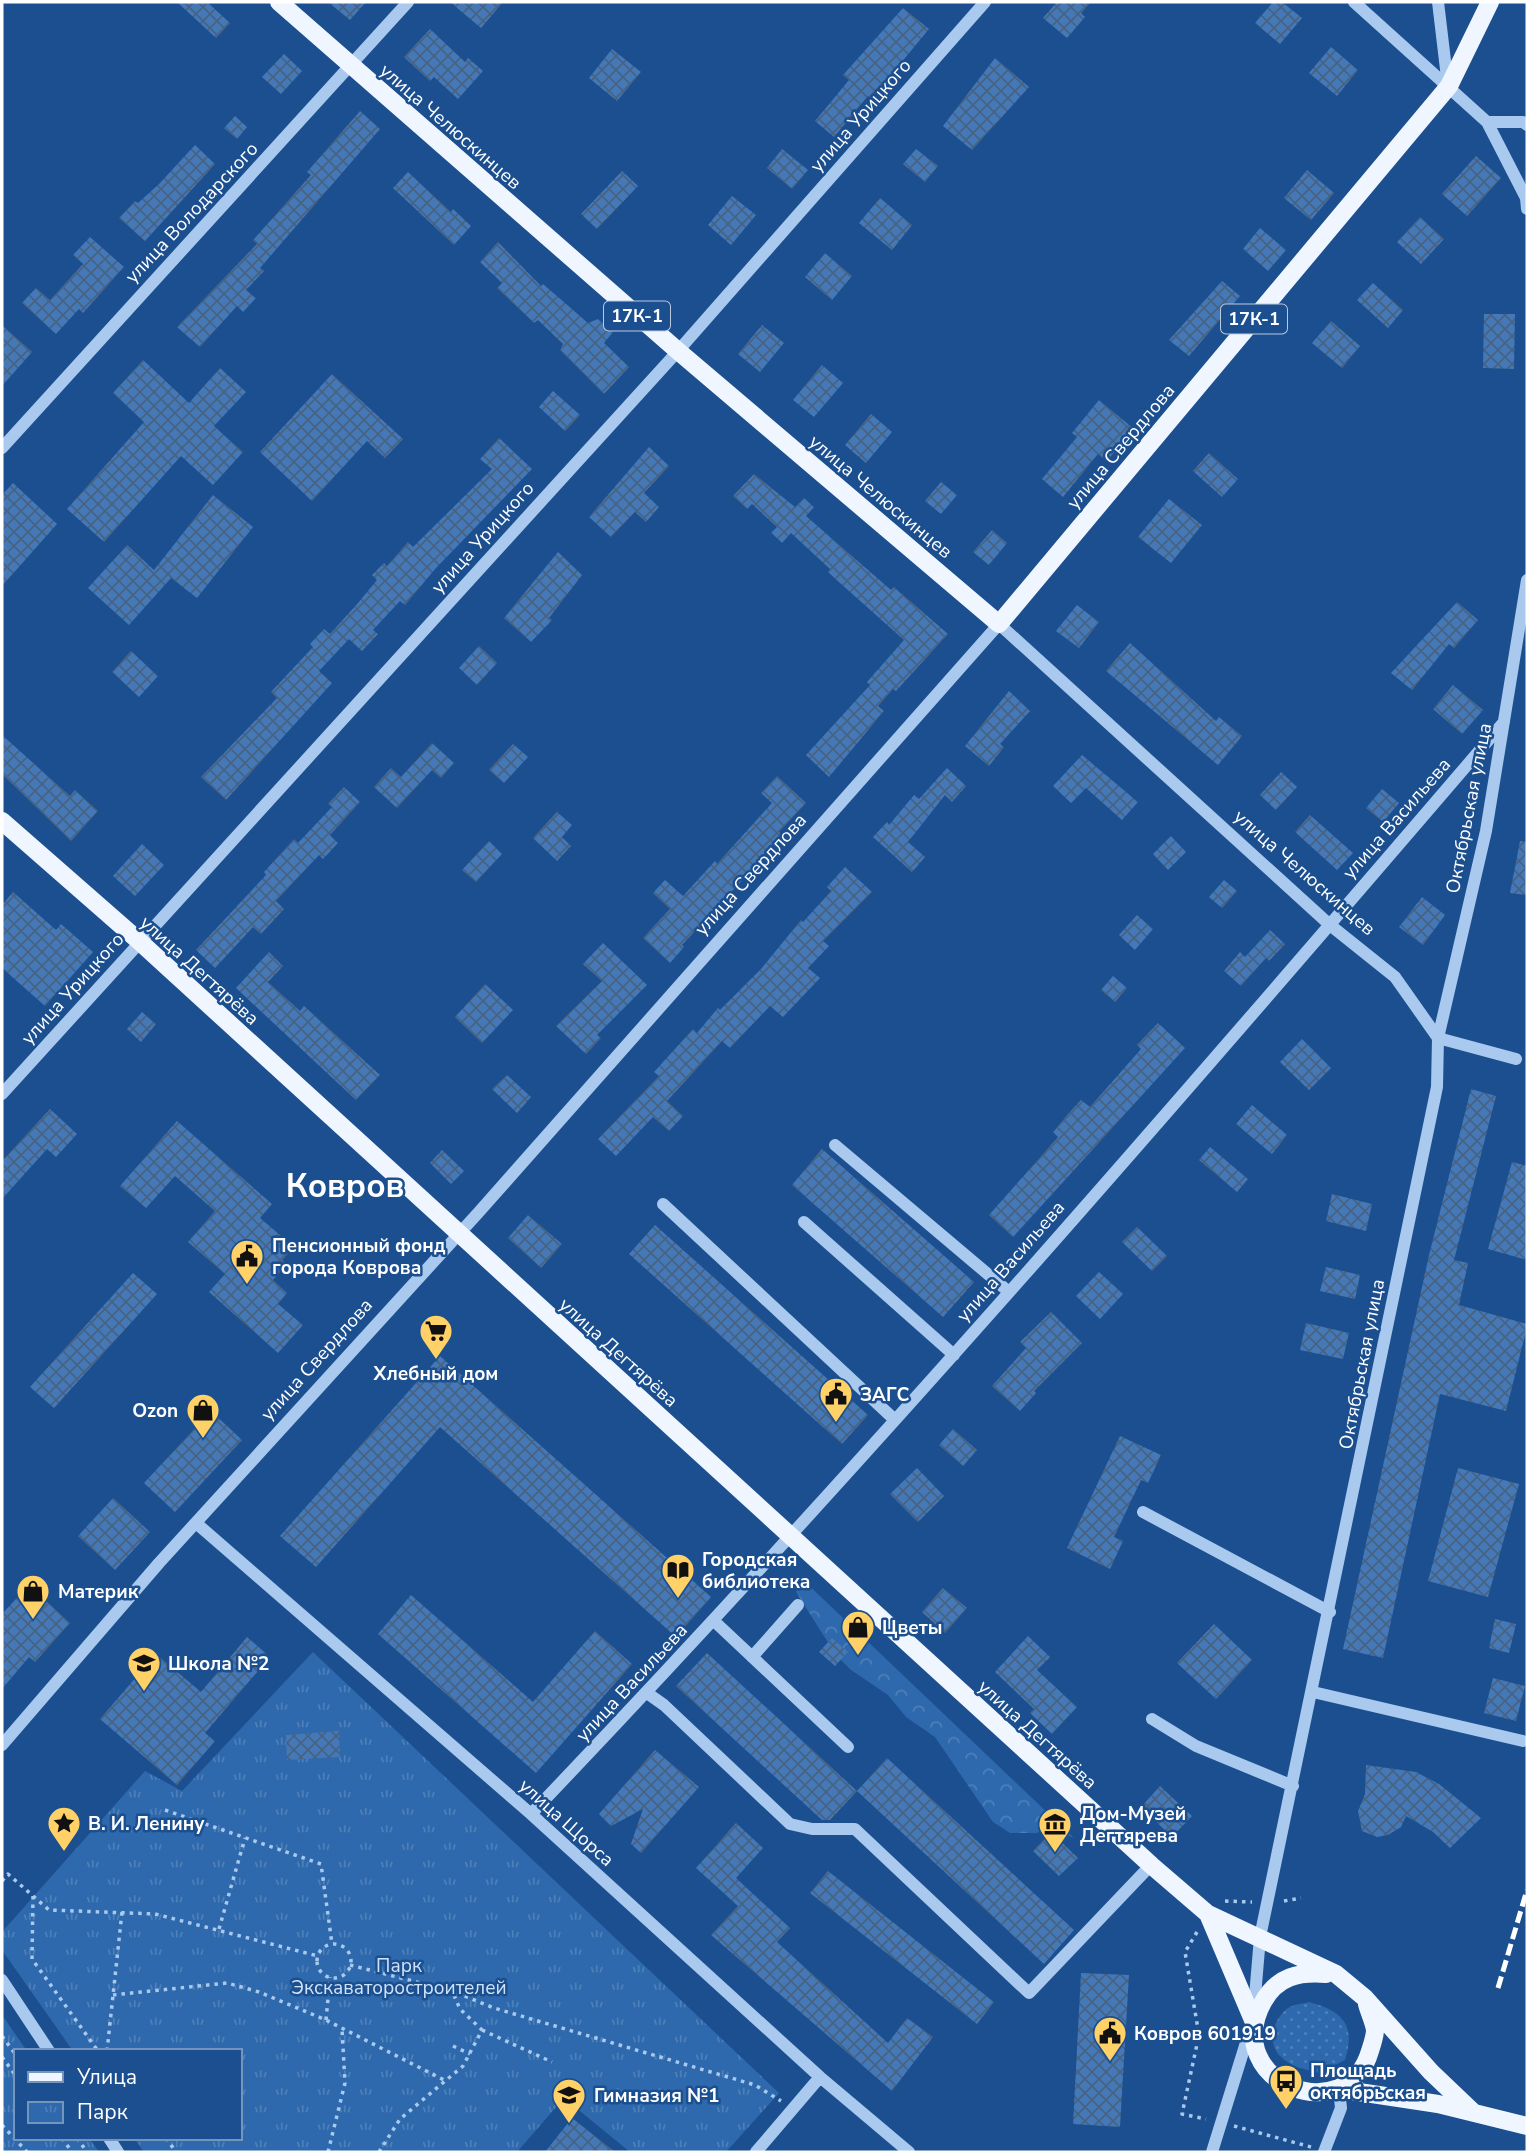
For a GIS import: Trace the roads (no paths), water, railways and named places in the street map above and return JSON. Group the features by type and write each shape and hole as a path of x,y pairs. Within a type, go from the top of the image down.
{"main road":[{"name":"улица Челюскинцев","path":"279,2 678,351 999,624"},
{"name":"улица Свердлова","path":"999,624 1448,86 1490,2"},
{"name":"улица Дегтярёва","path":"2,821 139,941 1151,1865 1208,1914 1336,1974"},
{"name":"улица Дегтярёва","path":"1208,1914 1253,2020"},
{"path":"1473,2112 1431,2072 1365,1998 1336,1974 1301,1972 1290,1977 1270,1989 1253,2020 1255,2053 1275,2081 1306,2094 1339,2088 1473,2112 1527,2126"},
{"path":"1339,2088 1366,2065 1375,2032 1365,1998"}],"street":[{"name":"улица Володарского","path":"2,448 408,2"},
{"name":"улица Урицкого","path":"2,1094 678,351 985,2"},
{"path":"1354,2 1487,122 1526,198 1527,209"},
{"path":"1438,2 1448,86"},
{"path":"1487,122 1523,122 1527,125"},
{"name":"Октябрьская улица","path":"1212,2152 1253,2020 1261,1937 1437,1087 1438,1038 1486,831 1504,721 1522,639 1527,580"},
{"name":"улица Челюскинцев","path":"999,624 1330,925 1395,978 1438,1038"},
{"name":"улица Свердлова","path":"2,1745 196,1523 458,1234 999,624"},
{"name":"улица Васильева","path":"531,1814 792,1538 1330,925 1504,721"},
{"path":"1438,1038 1516,1059"},
{"path":"835,1146 1009,1292"},
{"path":"663,1204 895,1420"},
{"path":"804,1222 954,1355"},
{"path":"1143,1512 1330,1612"},
{"name":"улица Щорса","path":"196,1523 531,1814 820,2077 909,2152"},
{"path":"752,1657 799,1605"},
{"path":"714,1621 848,1747"},
{"path":"1313,1692 1523,1741"},
{"path":"647,1693 664,1705 790,1824 812,1829 855,1829 1029,1993 1151,1865"},
{"path":"1152,1719 1196,1746 1293,1786"},
{"path":"2,1980 48,2049"},
{"path":"756,2152 820,2077"},
{"path":"1325,2151 1341,2108 1339,2088"}],"railway":[{"path":"1498,1988 1527,1890"}],"place":[{"name":"Пенсионный фонд города Коврова","path":"247,1286"},
{"name":"Хлебный дом","path":"436,1361"},
{"name":"ЗАГС","path":"836,1424"},
{"name":"Ozon","path":"203,1440"},
{"name":"Городская библиотека","path":"678,1600"},
{"name":"Материк","path":"33,1621"},
{"name":"Цветы","path":"858,1657"},
{"name":"Школа №2","path":"144,1693"},
{"name":"В. И. Ленину","path":"64,1853"},
{"name":"Дом-Музей Дегтярева","path":"1055,1854"},
{"name":"Ковров 601919","path":"1110,2063"},
{"name":"Площадь октябрьская","path":"1286,2111"},
{"name":"Гимназия №1","path":"569,2125"}],"district":[{"name":"Ковров","path":"345,1185"}],"park label":[{"name":"Парк Экскаваторостроителей","path":"399,1976"}]}
